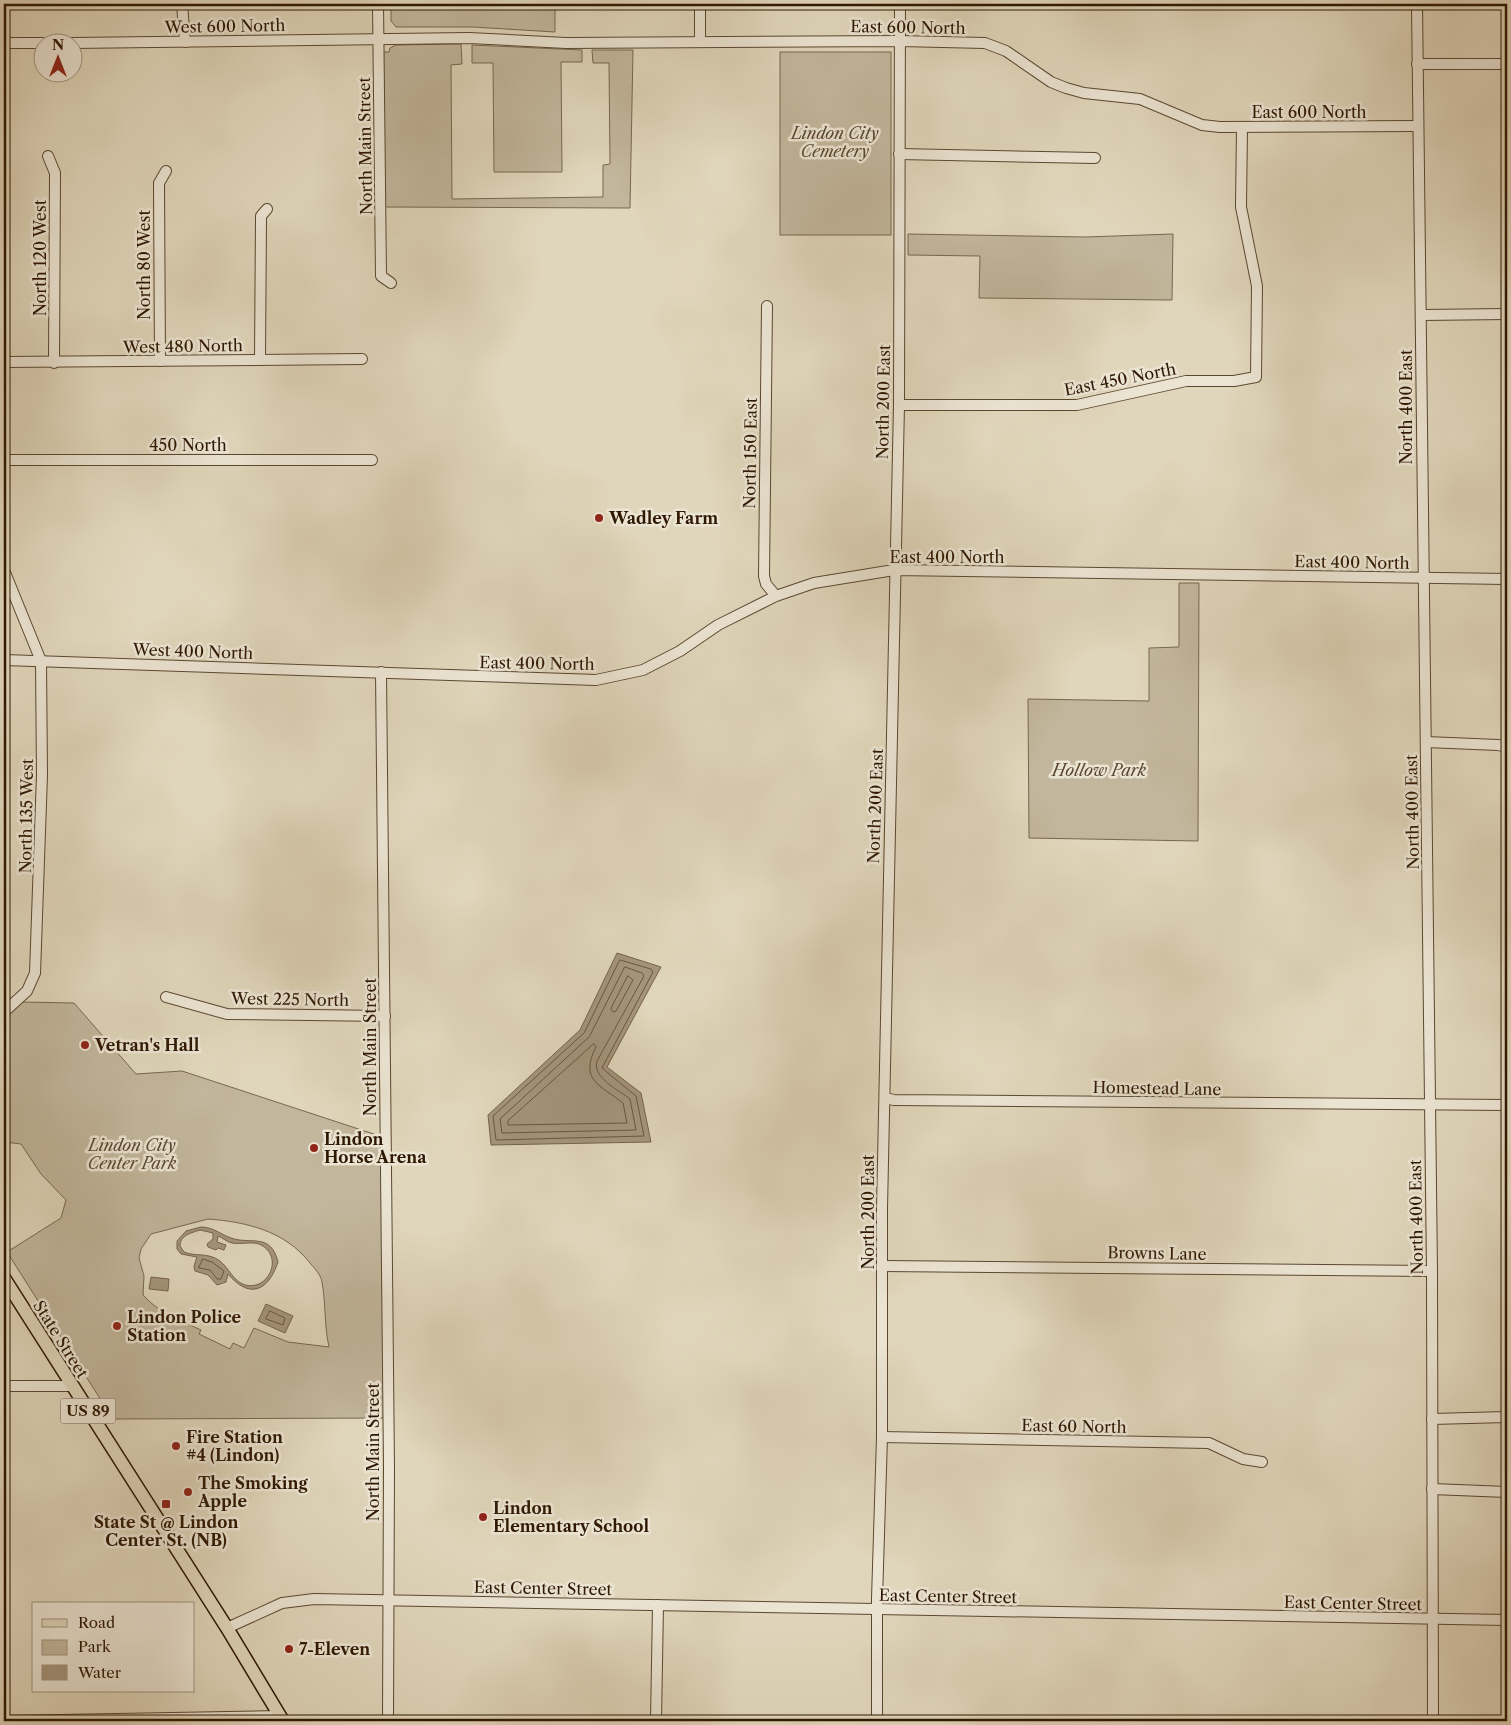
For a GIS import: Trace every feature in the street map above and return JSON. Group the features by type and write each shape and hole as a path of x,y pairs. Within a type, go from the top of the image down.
{"main road":[{"name":"State Street","path":"4,1278 227,1628"},
{"name":"US 89","path":"227,1628 282,1719"}],"street":[{"path":"182,4 185,42"},
{"name":"North Main Street","path":"378,4 381,276 391,283"},
{"path":"700,4 700,40"},
{"name":"North 200 East","path":"878,1721 877,1610 882,1437 885,1098 894,570 899,405 900,4"},
{"name":"North 400 East","path":"1417,4 1422,578 1426,742 1432,1271 1433,1721"},
{"name":"West 600 North","path":"82,43 378,38"},
{"name":"East 600 North","path":"378,38 469,38 566,43 700,40 900,41 991,45 1006,51 1051,82 1066,88 1084,93 1140,99 1202,126 1418,126"},
{"path":"4,43 32,43"},
{"path":"1417,64 1507,64"},
{"name":"East 450 North","path":"899,405 1077,405 1186,382 1234,381 1256,377 1257,286 1241,207 1242,127"},
{"path":"899,154 1095,158"},
{"name":"North 120 West","path":"48,156 56,173 54,362"},
{"name":"North 80 West","path":"160,361 159,183 166,171"},
{"path":"260,360 261,216 267,208"},
{"name":"North 150 East","path":"767,306 764,576 766,584 776,596"},
{"path":"1421,314 1507,314"},
{"name":"West 480 North","path":"4,362 362,358"},
{"name":"450 North","path":"4,460 372,460"},
{"path":"4,570 41,661"},
{"name":"East 400 North","path":"382,672 596,680 643,670 680,651 718,625 776,596 814,583 894,570 1507,579"},
{"name":"West 400 North","path":"4,660 382,672"},
{"name":"North 135 West","path":"4,1012 20,998 33,979 36,959 42,766 41,661"},
{"name":"North Main Street","path":"382,672 389,1467 388,1721"},
{"path":"1426,742 1507,747"},
{"name":"West 225 North","path":"166,996 227,1014 385,1016"},
{"name":"Homestead Lane","path":"885,1098 894,1100 1416,1105 1430,1102 1507,1105"},
{"name":"Browns Lane","path":"883,1266 1432,1271"},
{"path":"4,1386 72,1386"},
{"path":"1432,1419 1507,1417"},
{"name":"East 60 North","path":"882,1437 1209,1443 1243,1459 1262,1462"},
{"path":"1432,1489 1507,1492"},
{"name":"East Center Street","path":"227,1628 282,1603 314,1599 1507,1620"},
{"path":"656,1721 658,1605"},
{"path":"4,1721 282,1719"}],"green space":[{"path":"391,4 555,4 555,32 473,27 396,27 391,21"},
{"path":"461,44 462,64 451,65 452,199 603,197 603,165 610,164 609,63 593,63 592,50 633,50 630,208 384,207 382,52 389,52 390,48 396,45"},
{"path":"472,45 582,50 582,62 561,62 562,172 494,172 493,63 472,63"},
{"name":"Lindon City Cemetery","path":"780,52 891,52 891,235 780,235"},
{"path":"908,234 1085,237 1173,234 1172,300 979,298 980,256 908,255"},
{"name":"Hollow Park","path":"1179,583 1199,583 1198,841 1029,838 1028,699 1149,701 1149,648 1179,647"},
{"name":"Lindon City Center Park","path":"22,1002 74,1003 136,1074 182,1071 386,1138 388,1418 113,1419 7,1252 61,1218 66,1200 41,1174 21,1144 4,1142 4,1017","holes":["208,1219 251,1226 277,1236 300,1252 314,1268 322,1282 329,1347 288,1342 254,1328 244,1348 233,1343 230,1349 199,1334 201,1330 156,1307 143,1295 144,1276 139,1258 141,1249 151,1234"]}],"water":[{"path":"617,953 661,967 607,1067 641,1093 651,1142 491,1145 488,1115 580,1030"},
{"path":"205,1227 238,1240 265,1243 275,1253 278,1262 274,1272 263,1286 257,1289 243,1287 228,1274 226,1282 217,1285 208,1275 195,1271 194,1266 197,1257 181,1254 177,1249 177,1241 186,1231","holes":["200,1230 213,1233 213,1239 207,1244 208,1247 216,1250 218,1248 224,1250 226,1245 217,1242 218,1236 232,1243 256,1243 263,1246 272,1258 272,1266 266,1279 253,1286 245,1285 237,1281 216,1258 184,1252 180,1246 182,1239 190,1233"]},
{"path":"151,1277 169,1279 168,1291 149,1289"},
{"path":"266,1304 293,1316 285,1333 258,1321"}],"place":[{"name":"Wadley Farm","path":"599,518"},
{"name":"Vetran's Hall","path":"85,1045"},
{"name":"Lindon Horse Arena","path":"314,1148"},
{"name":"Lindon Police Station","path":"117,1326"},
{"name":"Fire Station #4 (Lindon)","path":"176,1446"},
{"name":"The Smoking Apple","path":"188,1492"},
{"name":"State St @ Lindon Center St. (NB)","path":"166,1504"},
{"name":"Lindon Elementary School","path":"483,1517"},
{"name":"7-Eleven","path":"289,1649"}]}
